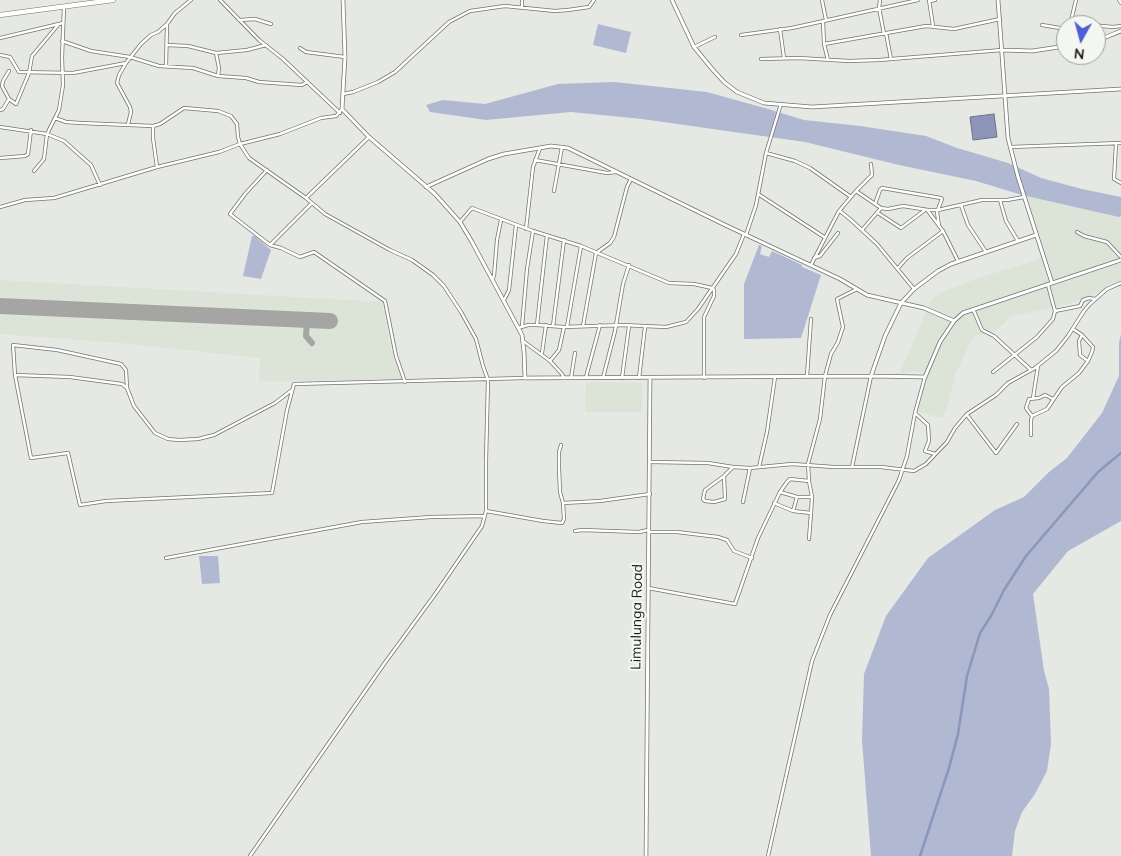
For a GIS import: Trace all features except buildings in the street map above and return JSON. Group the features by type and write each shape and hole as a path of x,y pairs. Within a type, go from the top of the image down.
{"main road":[{"path":"0,15 113,0"},
{"path":"343,0 345,57 341,111 426,187 460,222 520,327 523,341 525,378 925,377 940,342 954,321 963,313 1121,259"},
{"path":"672,0 694,47 724,82 737,92 764,102 822,106 1121,89"},
{"path":"998,0 1006,121 1010,147 1050,284"},
{"path":"1106,37 1121,31"},
{"path":"1002,50 1032,51 1056,47"},
{"path":"426,187 495,157 540,148 562,147 575,150 630,179 840,279 872,297 924,308 954,321"},
{"path":"871,376 885,336 901,303 914,289 938,271 958,261 1036,235"},
{"name":"Limulunga Road","path":"646,856 650,378"}],"street":[{"path":"34,171 44,159 47,134 55,118 62,94 64,74 61,0"},
{"path":"128,124 131,112 117,83 119,75 130,57 151,35 158,32 175,13 191,0"},
{"path":"0,207 25,200 54,198 157,167 219,152 240,144 280,134 321,118 336,116 341,111 266,45 220,0"},
{"path":"522,0 522,8"},
{"path":"342,94 362,89 395,72 455,18 478,9 498,7 555,11 576,10 589,7 594,0"},
{"path":"822,0 825,20 824,44 828,60"},
{"path":"880,0 879,8 891,59"},
{"path":"741,35 780,29 918,0"},
{"path":"933,26 930,0 935,0"},
{"path":"1072,15 1076,0"},
{"path":"824,44 926,26 954,29 1000,19"},
{"path":"239,20 257,20 271,24"},
{"path":"0,38 63,23"},
{"path":"166,66 167,24"},
{"path":"10,71 2,86 9,99 16,104 29,73 32,56 58,25"},
{"path":"1042,25 1056,27"},
{"path":"1106,26 1121,26"},
{"path":"780,29 784,58"},
{"path":"694,47 715,37"},
{"path":"62,41 91,51 130,57 153,65 193,68 218,76 246,78 267,83 302,85 307,82"},
{"path":"167,45 188,46 216,53 247,50 266,45"},
{"path":"300,48 306,52 345,57"},
{"path":"761,59 814,58 849,61 1002,50"},
{"path":"216,53 219,68 218,76"},
{"path":"0,55 10,57 18,72 29,73 64,74 126,63"},
{"path":"0,110 9,99"},
{"path":"533,232 520,327 537,325 565,327 616,325 672,327 686,322 698,309 736,254 745,234 758,194 766,153 781,104"},
{"path":"55,118 66,122 153,126 160,124 184,108 218,111 231,116 237,124 240,144 249,158 306,198 325,214 412,260 442,284 476,338 482,366 488,380 486,516 482,526 250,856"},
{"path":"153,126 157,167"},
{"path":"0,127 31,130 64,141 91,166 100,185"},
{"path":"0,158 25,156 28,154 31,130"},
{"path":"306,198 369,137"},
{"path":"1010,147 1121,143"},
{"path":"1116,144 1114,179 1121,183"},
{"path":"554,191 562,147"},
{"path":"526,229 535,160 540,148"},
{"path":"766,153 795,161 810,168 851,197"},
{"path":"535,160 607,173 616,172"},
{"path":"811,265 839,211 872,175 871,164"},
{"path":"267,170 230,214 270,245 300,257 314,252 385,301 396,356 405,382"},
{"path":"583,326 596,253 610,243 614,237 630,179"},
{"path":"875,204 880,190 886,188 941,198 938,210 940,226"},
{"path":"856,191 881,208 888,209 903,206 938,210 982,200 1011,200 1025,196"},
{"path":"758,194 824,238"},
{"path":"1000,200 1006,221 1018,241"},
{"path":"270,245 312,203"},
{"path":"961,205 968,225 986,252"},
{"path":"460,222 472,208 533,232 581,246 669,283 694,284 712,288"},
{"path":"862,230 881,208"},
{"path":"884,216 888,209"},
{"path":"878,213 901,228 926,210"},
{"path":"926,210 940,226 958,261"},
{"path":"839,211 877,244 914,289"},
{"path":"492,280 494,276 496,240 501,220"},
{"path":"504,300 509,290 516,225"},
{"path":"898,268 907,258 943,232"},
{"path":"1077,232 1084,236 1110,243 1121,259"},
{"path":"814,258 820,256 838,233"},
{"path":"537,325 547,235"},
{"path":"553,326 564,240"},
{"path":"550,361 559,350 581,246"},
{"path":"603,378 616,325 623,284 629,265"},
{"path":"650,462 698,463 750,468 779,464 808,464 881,467 914,471 924,466 947,442 955,428 967,414 996,395 1008,383 1038,366 1056,351 1074,329 1084,311 1095,299 1107,289 1121,283"},
{"path":"993,372 1016,355 1053,319 1055,311 1050,284"},
{"path":"704,378 704,317 714,293 712,288"},
{"path":"809,539 812,497 808,464 820,419 825,376 832,351 838,342 843,327 837,299 857,289"},
{"path":"1055,311 1080,306 1083,300 1089,298 1095,299"},
{"path":"973,309 982,330 994,336 1031,370"},
{"path":"807,376 811,319"},
{"path":"542,354 546,325"},
{"path":"586,377 600,326"},
{"path":"622,378 629,326"},
{"path":"639,378 645,327"},
{"path":"1032,416 1047,409 1062,386 1079,373 1088,361 1093,347 1074,329"},
{"path":"1082,335 1080,355 1088,361"},
{"path":"523,341 550,361 564,378"},
{"path":"293,389 275,403 214,435 201,439 168,439 155,433 134,406 127,388 126,370 121,364 75,353 26,345 13,345 15,375 31,458 68,453 80,504 106,501 272,493 293,389 294,384 525,378"},
{"path":"571,378 575,353"},
{"path":"1034,398 1038,366"},
{"path":"15,375 84,379 122,384 127,388"},
{"path":"759,467 767,432 775,376"},
{"path":"852,467 871,376"},
{"path":"768,856 812,660 830,615 899,480 909,449 915,413 925,377"},
{"path":"1031,436 1032,416 1026,407 1029,399 1046,395 1054,399"},
{"path":"915,413 928,425 929,441 926,451 935,454"},
{"path":"967,414 996,453 1017,424"},
{"path":"486,511 562,523 564,519 559,468 561,445"},
{"path":"724,476 725,499 714,502 705,501 705,490 724,476 733,466"},
{"path":"743,502 750,468"},
{"path":"648,588 735,604 758,538 780,492 788,480 809,481"},
{"path":"780,492 797,497 812,497"},
{"path":"562,503 600,501 650,494"},
{"path":"793,511 797,497"},
{"path":"774,503 793,511 811,513"},
{"path":"166,558 362,522 430,517 486,516"},
{"path":"575,531 677,532 718,537 727,540 734,551 752,558"}],"shaded area":[{"path":"598,24 631,32 626,53 593,45"},
{"path":"614,82 707,92 804,120 926,136 957,148 1008,163 1041,178 1121,197 1121,216 1022,195 976,181 899,165 805,142 642,119 571,112 486,120 430,112 426,105 443,100 485,104 558,84"},
{"path":"994,114 997,137 973,140 970,117"},
{"path":"1022,195 1121,217 1121,285 1068,304 1010,317 997,330 973,337 955,375 943,418 917,412 926,374 917,371 900,373 931,300 942,292 981,277 1041,259"},
{"path":"252,236 255,236 271,250 261,279 243,276"},
{"path":"759,245 762,246 760,254 769,257 772,251 821,275 801,338 744,339 744,284"},
{"path":"0,280 382,302 391,350 402,379 259,381 260,358 120,343 0,334"},
{"path":"1121,334 1121,521 1068,551 1033,594 1044,671 1049,689 1051,744 1047,771 1035,794 1022,812 1015,831 1012,856 871,856 862,740 864,674 886,616 928,558 995,510 1024,497 1049,472 1067,458 1102,413 1119,376 1119,343"},
{"path":"586,382 642,383 642,412 585,412"},
{"path":"199,556 218,556 220,583 202,584"}],"waterway":[{"path":"920,856 949,768 958,734 967,676 980,633 1026,556 1098,472 1121,453"}],"taxiway":[{"path":"307,320 306,336 312,343"}],"runway":[{"path":"0,306 330,321"}]}
